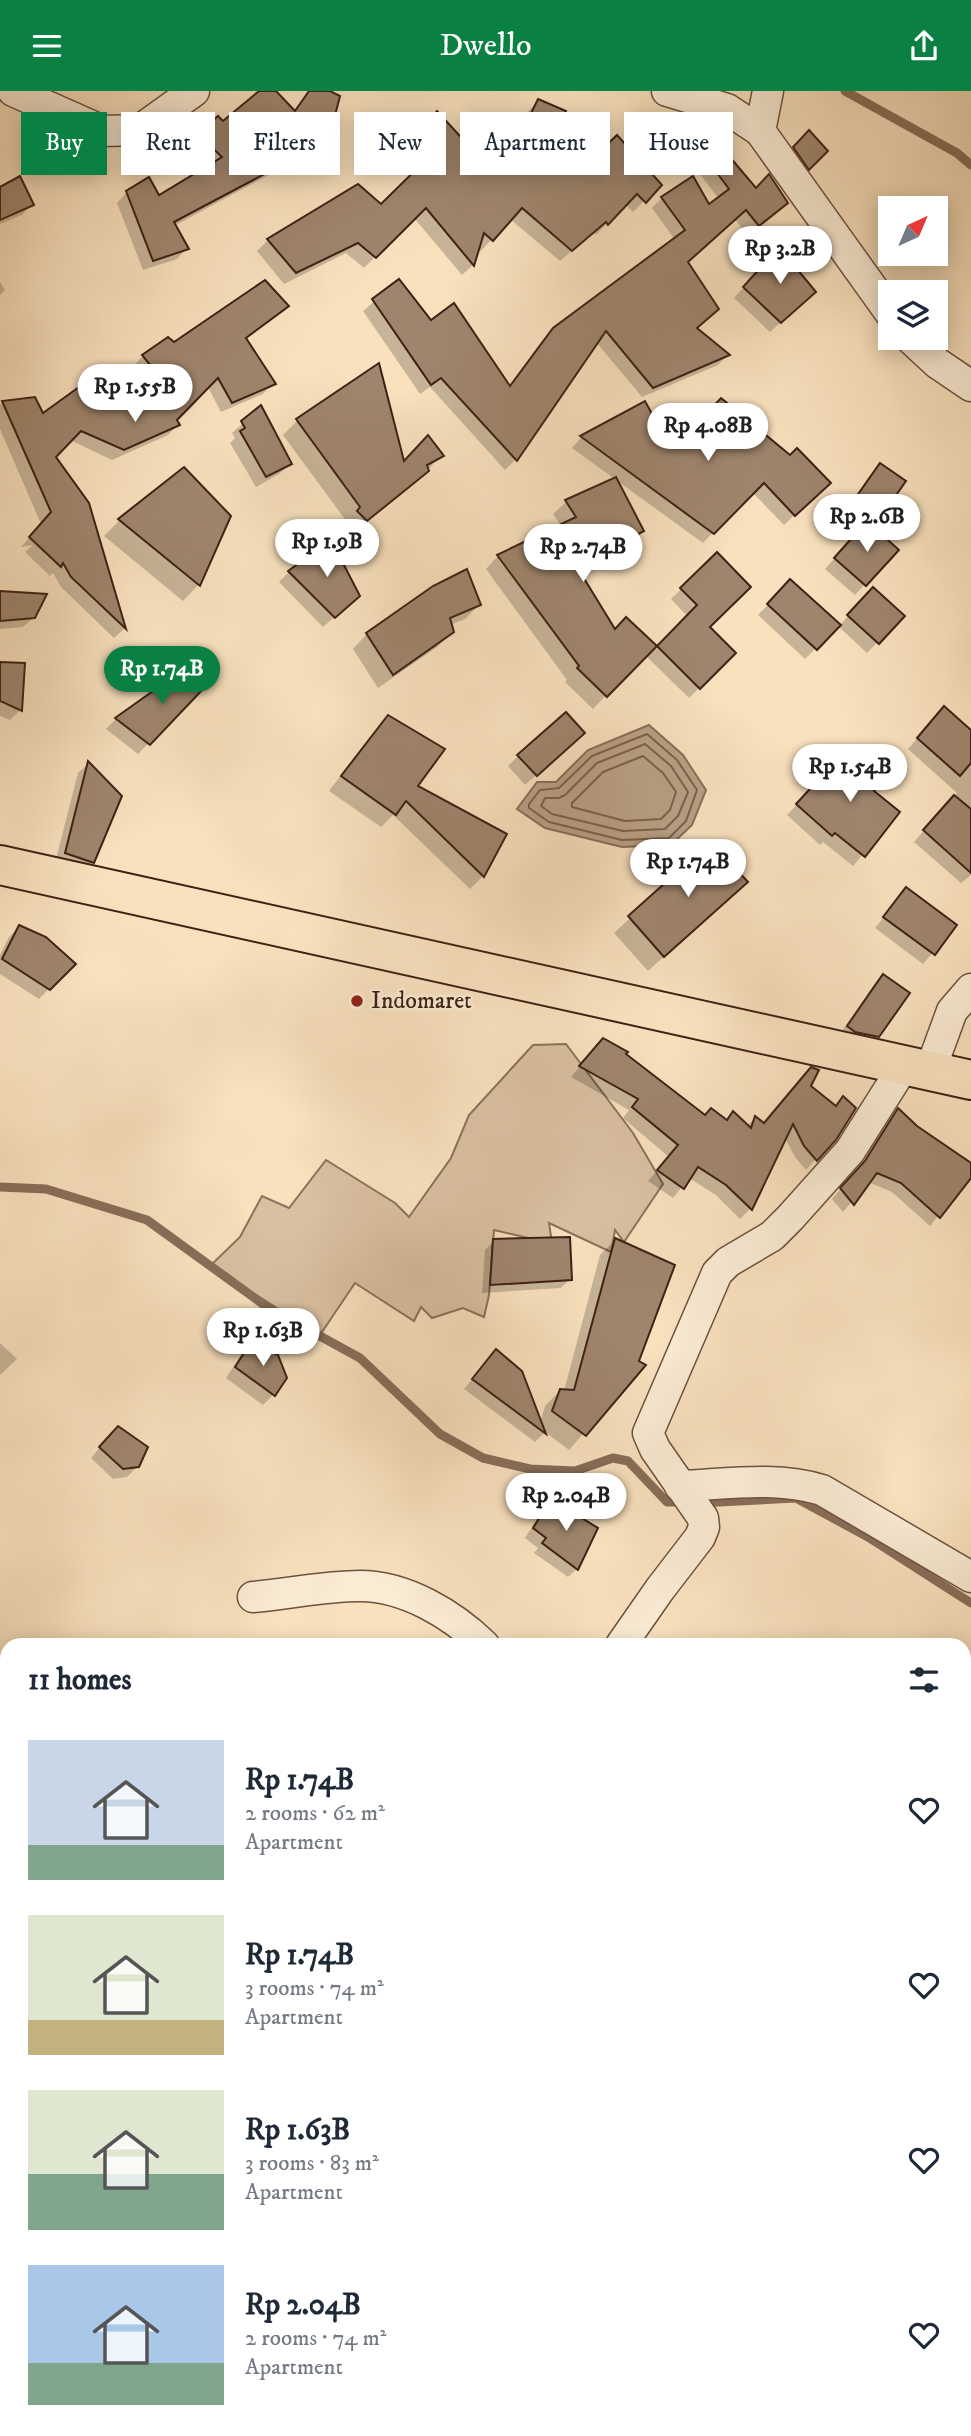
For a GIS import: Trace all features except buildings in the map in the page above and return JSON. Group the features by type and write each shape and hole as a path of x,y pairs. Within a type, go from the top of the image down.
{"main road":[{"path":"0,865 971,1080"}],"street":[{"path":"12,91 103,131 140,131 194,91"},
{"path":"667,91 727,109 760,131 878,296"},
{"path":"760,131 768,91"},
{"path":"923,350 971,386"},
{"path":"626,1638 700,1537 704,1527 703,1518 650,1441 648,1433 717,1273 728,1262 772,1236 790,1219 850,1151 917,1067 952,1011 971,989"},
{"path":"683,1490 776,1482 801,1483 822,1490 971,1577"},
{"path":"253,1597 362,1586 394,1592 423,1602 452,1619 475,1638"}],"shaded area":[{"path":"566,1044 633,1133 663,1184 624,1242 615,1230 611,1252 549,1223 556,1271 528,1238 494,1230 489,1295 484,1317 463,1308 432,1318 421,1307 414,1321 355,1283 320,1335 210,1266 240,1237 262,1196 289,1208 326,1160 395,1203 409,1217 451,1158 469,1115 533,1045"}],"water":[{"path":"649,725 683,755 706,790 692,825 671,845 622,847 545,828 517,809 537,782 556,782 588,750"}],"waterway":[{"path":"845,91 957,153 971,165"},
{"path":"0,1187 46,1189 147,1220 267,1307 360,1358 440,1434 483,1458 530,1469 575,1471 613,1458 628,1461 667,1502 685,1502"},
{"path":"699,1503 796,1498 868,1537 971,1603"}],"place":[{"name":"Indomaret","path":"357,1001"}]}
